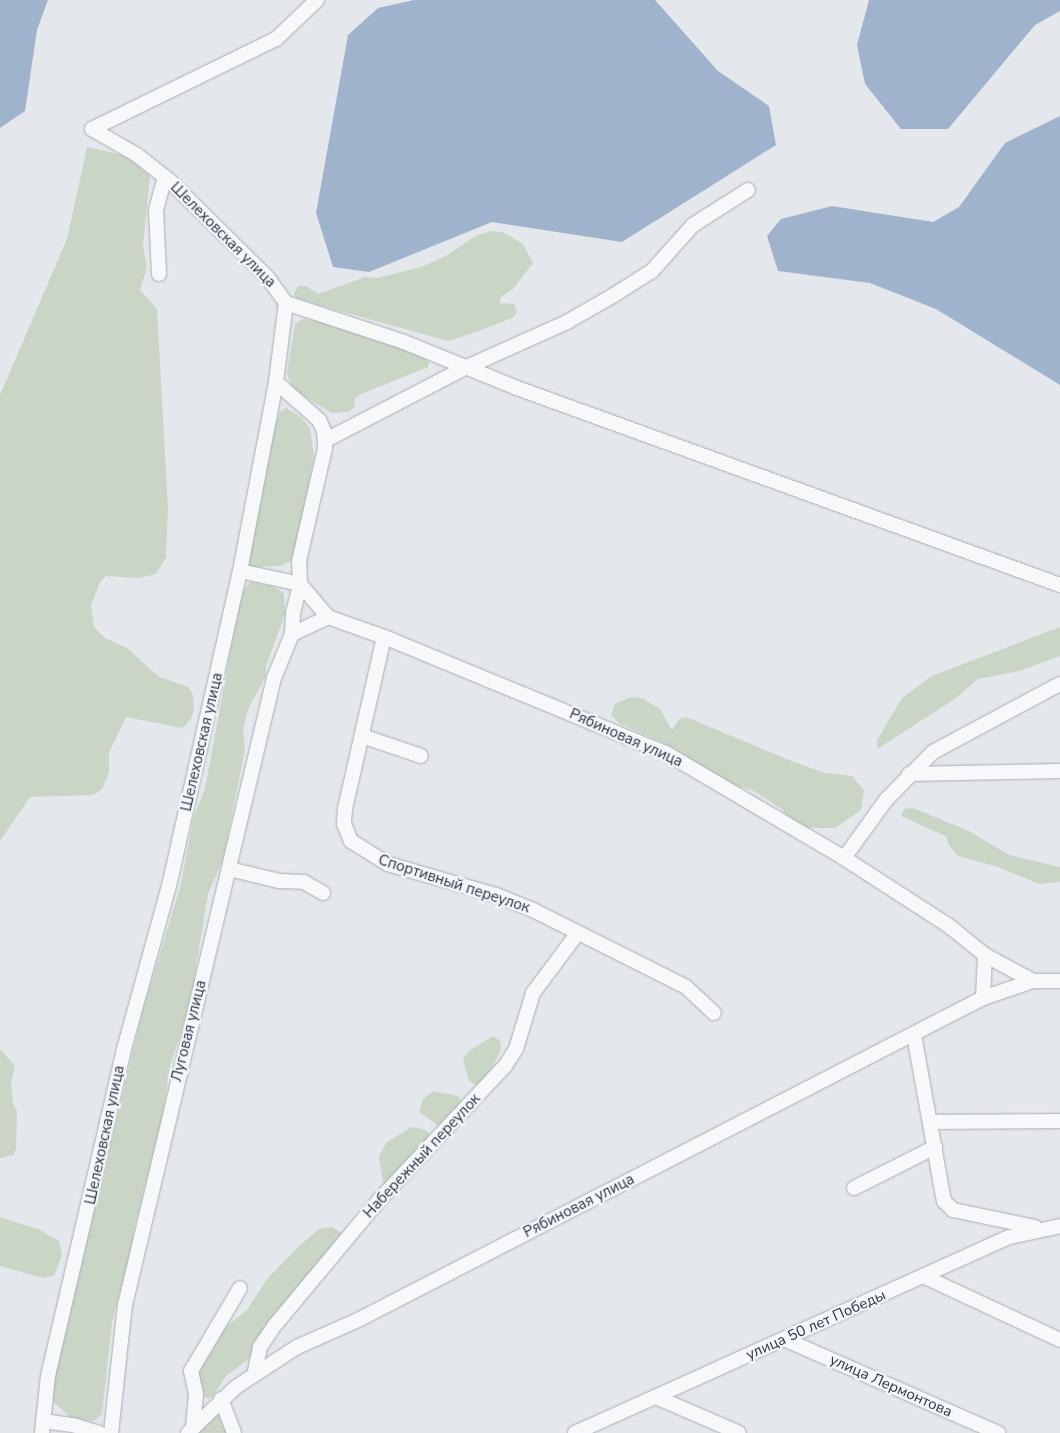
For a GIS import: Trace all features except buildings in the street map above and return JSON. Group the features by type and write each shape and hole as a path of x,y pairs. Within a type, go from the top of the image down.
{"street":[{"name":"Шелеховская улица","path":"43,1427 48,1376 124,1049 169,886 240,571 276,382 286,303 268,278 165,177 116,142 92,129 276,39 317,0"},
{"path":"159,274 155,232 156,210 165,177"},
{"path":"326,440 467,368 567,322 647,275 693,224 748,190"},
{"path":"286,303 404,342 467,368 1060,585"},
{"path":"240,571 300,584 328,617 292,634 292,613 300,584 299,560 326,440 315,415 276,382"},
{"name":"Рябиновая улица","path":"328,617 384,637 666,753 844,858 949,926 985,955 1033,981"},
{"name":"Луговая улица","path":"111,1433 126,1305 275,673 292,634"},
{"name":"Спортивный переулок","path":"384,637 344,817 345,831 355,846 388,864 523,905 686,987 714,1013"},
{"path":"844,858 886,800 909,774 933,752 1060,684"},
{"path":"362,736 420,756"},
{"path":"909,774 1060,771"},
{"path":"229,869 279,881 304,882 323,893"},
{"name":"Набережный переулок","path":"255,1371 260,1346 275,1324 380,1199 505,1066 516,1049 533,993 578,934"},
{"path":"983,998 985,955"},
{"path":"1033,981 1060,981"},
{"name":"Рябиновая улица","path":"190,1430 221,1399 255,1371 983,998 1033,981"},
{"path":"914,1035 932,1122 942,1195 947,1206 1060,1234"},
{"path":"932,1122 1060,1121"},
{"path":"854,1188 935,1147"},
{"name":"улица 50 лет Победы","path":"575,1433 925,1277 1010,1237 1040,1228 1060,1226"},
{"path":"925,1277 1060,1340"},
{"path":"180,1384 191,1371 240,1288"},
{"name":"улица Лермонтова","path":"784,1339 998,1433"},
{"path":"190,1430 196,1394 191,1371"},
{"path":"656,1397 739,1433"},
{"path":"221,1399 234,1433"},
{"path":"43,1427 73,1425 100,1433"}],"green space":[{"path":"87,147 127,156 150,176 143,245 147,267 140,290 157,309 168,509 166,558 156,574 139,578 106,576 100,582 91,605 94,627 105,638 127,648 158,676 188,687 193,695 194,710 191,719 182,728 126,717 109,753 109,772 102,789 93,795 30,797 0,841 0,395 67,239"},
{"path":"491,231 503,232 523,244 533,263 513,289 501,297 500,303 514,304 517,312 512,318 448,341 315,304 297,298 294,294 298,286 306,286 318,294 365,277 377,278 421,267 444,257 476,236"},
{"path":"303,319 317,321 422,356 429,362 428,367 359,395 354,400 355,407 348,412 332,413 293,390 287,373 295,324"},
{"path":"286,408 302,418 310,428 314,456 297,545 292,560 281,566 252,567 248,564 274,428 280,412"},
{"path":"250,582 272,586 284,593 285,614 266,666 266,676 249,707 243,728 245,750 223,859 208,894 190,1004 170,1066 162,1119 135,1225 132,1248 112,1322 102,1414 96,1420 76,1422 53,1402 50,1393 143,1009 180,888 194,816 205,789 241,594"},
{"path":"1060,627 1060,656 1019,671 978,679 955,699 877,749 877,740 902,698 932,676"},
{"path":"630,697 642,698 660,709 672,730 679,719 686,717 825,773 852,776 864,790 861,810 835,828 803,828 789,819 782,809 752,790 734,786 666,744 619,723 611,715 615,704"},
{"path":"913,808 971,832 1009,855 1060,867 1060,882 1039,884 995,866 958,856 948,844 947,837 901,816 904,809"},
{"path":"493,1036 500,1041 501,1050 485,1080 478,1086 469,1081 463,1059 469,1051"},
{"path":"0,1049 15,1066 11,1084 13,1103 17,1111 16,1149 13,1155 0,1158"},
{"path":"433,1091 458,1096 461,1100 460,1107 440,1127 419,1112 423,1099"},
{"path":"411,1127 423,1129 429,1133 429,1140 384,1187 379,1157 386,1143"},
{"path":"0,1217 40,1230 59,1241 62,1255 54,1276 43,1278 0,1266"},
{"path":"332,1227 343,1234 255,1341 249,1359 226,1376 213,1396 208,1399 204,1396 199,1386 198,1364 222,1330 247,1310 267,1279 297,1248 319,1229"},
{"path":"219,1415 230,1433 198,1433 213,1416"}],"water":[{"path":"0,0 48,0 37,30 25,111 0,128"},
{"path":"414,0 655,0 718,71 769,106 776,145 622,242 492,222 369,272 333,267 316,213 348,35 378,8"},
{"path":"869,0 1060,0 1060,11 1035,25 948,129 901,129 865,84 857,45"},
{"path":"1060,116 1060,385 936,309 870,283 778,271 767,236 781,219 832,206 933,222 959,207 1005,143"}]}
